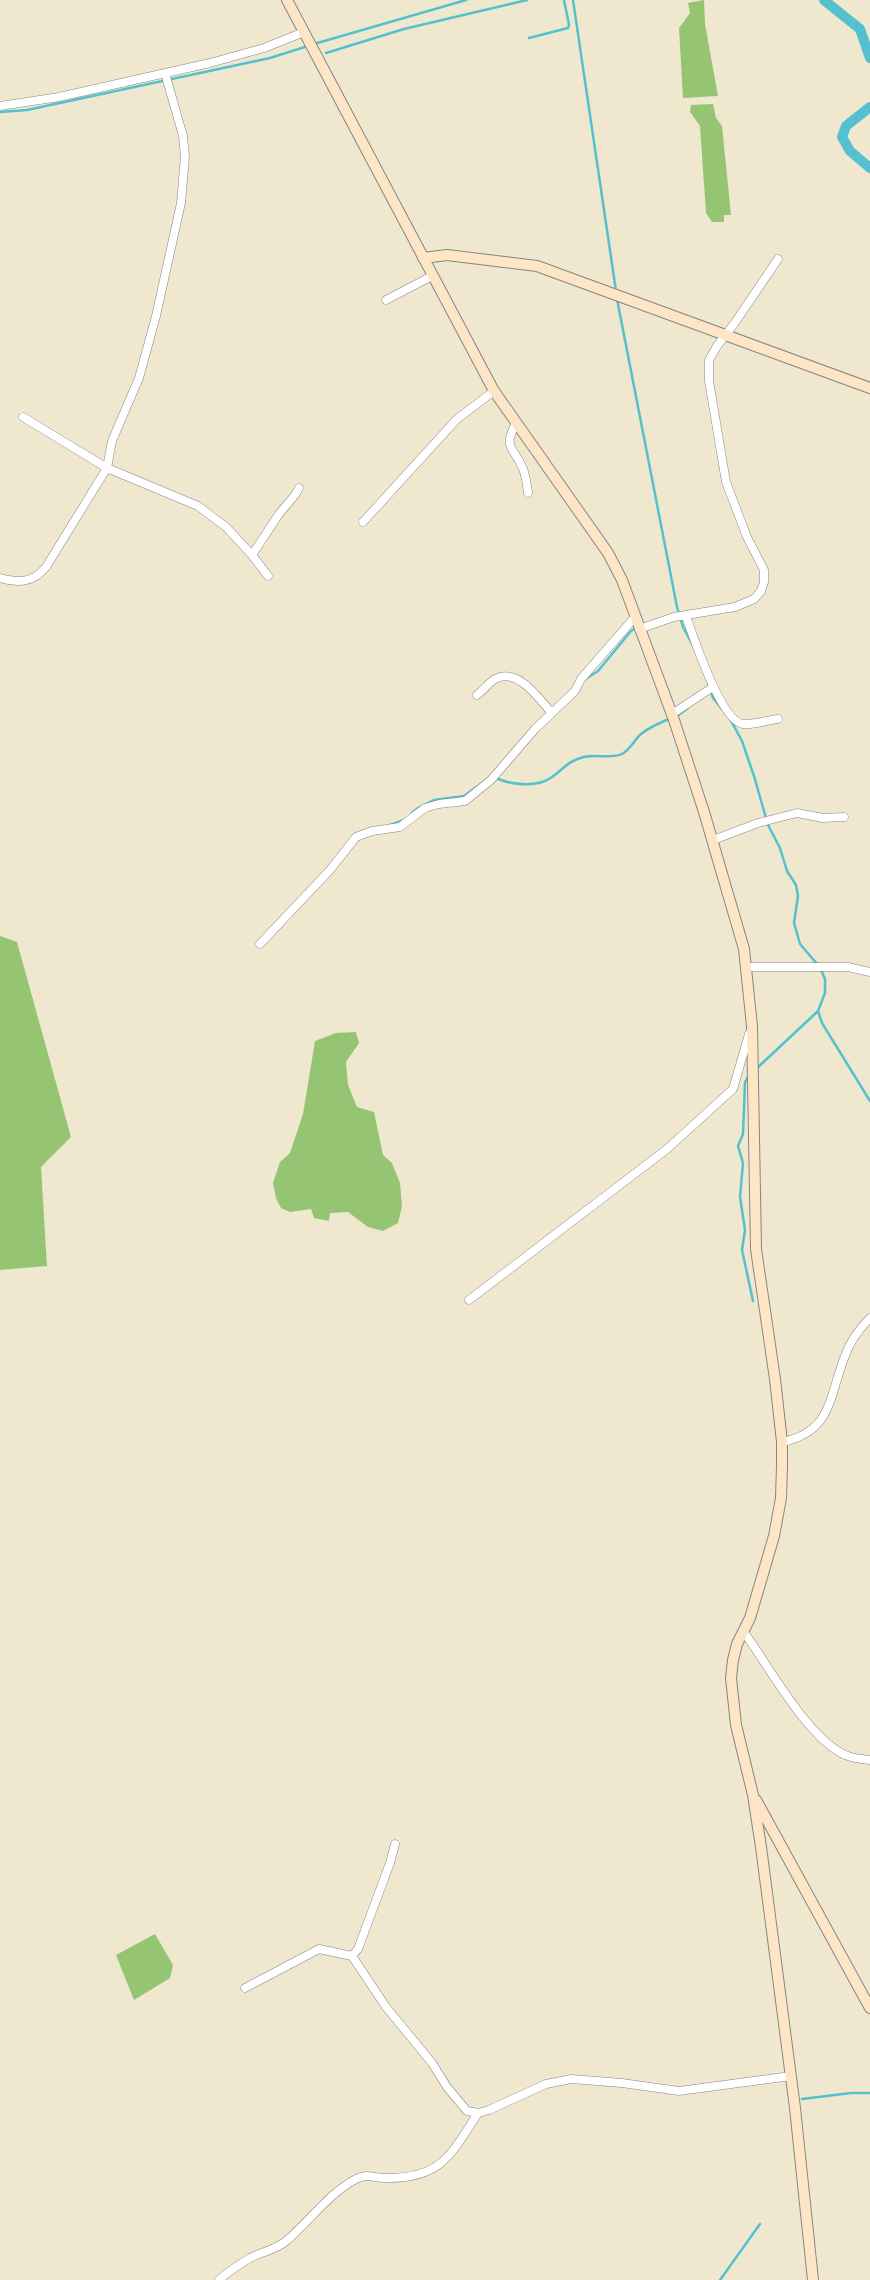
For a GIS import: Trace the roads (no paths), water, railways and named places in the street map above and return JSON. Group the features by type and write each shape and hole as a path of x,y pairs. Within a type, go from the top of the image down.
{"main road":[{"path":"287,0 494,391 608,554 622,580 673,716 713,840 744,949 752,1026 756,1249 770,1337 782,1442 781,1498 774,1536 750,1618 743,1630 733,1660 731,1678 732,1703 753,1795 791,2076 813,2280"},
{"path":"423,258 446,255 537,266 870,388"},
{"path":"753,1795 870,2008"}],"street":[{"path":"0,106 167,78 264,48 308,41"},
{"path":"0,578 23,581 38,577 86,504 107,468 112,441 139,378 181,203 185,156 183,136 167,78"},
{"path":"260,944 330,870 356,837 372,831 400,827 425,808 439,804 465,801 493,777 575,691 581,679 638,625 735,607 754,598 761,591 764,582 764,570 733,504 720,456 709,381 709,360 724,335 734,324 778,258"},
{"path":"386,300 432,276"},
{"path":"363,522 457,419 478,401 494,391"},
{"path":"23,417 107,468 198,506 226,527 252,555 268,576"},
{"path":"516,422 509,436 509,444 523,469 528,493"},
{"path":"252,555 279,514 296,495 299,488"},
{"path":"686,616 717,697 736,721 743,724 778,719"},
{"path":"477,695 492,681 501,676 514,676 552,713"},
{"path":"673,716 713,687"},
{"path":"713,840 758,823 797,813 823,818 844,817"},
{"path":"746,967 848,967 870,972"},
{"path":"469,1300 667,1148 733,1089 752,1026"},
{"path":"782,1442 806,1435 825,1414 845,1356 861,1327 870,1318"},
{"path":"743,1630 812,1729 831,1746 850,1757 870,1760"},
{"path":"352,1956 358,1950 390,1863 395,1844"},
{"path":"245,1988 319,1949 352,1956 386,2007 432,2063 458,2102 467,2111 478,2113 506,2104 546,2084 571,2079 622,2083 679,2091 791,2076"},
{"path":"219,2280 250,2258 286,2241 346,2184 359,2177 369,2175 384,2178 416,2176 436,2168 451,2154 478,2113"}],"waterway":[{"path":"314,44 466,0"},
{"path":"326,53 404,29 527,0"},
{"path":"529,38 568,28 564,0"},
{"path":"573,0 616,291"},
{"path":"824,0 860,29 870,58"},
{"path":"0,112 27,110 270,58 308,46"},
{"path":"870,107 846,126 842,137 850,151 870,168"},
{"path":"617,299 677,607 683,627 693,646"},
{"path":"584,680 598,671 631,631 636,628"},
{"path":"707,679 713,698 722,709"},
{"path":"677,716 688,708"},
{"path":"496,778 517,784 539,783 578,759 589,756 614,756 622,754 628,750 644,731 672,718"},
{"path":"730,719 742,741 768,825 780,848 787,871 796,885 798,896 794,923 800,944 818,965"},
{"path":"412,813 434,800 464,796 489,778"},
{"path":"390,825 404,820"},
{"path":"755,1070 818,1011 825,993 825,979 821,970"},
{"path":"818,1011 822,1023 870,1101"},
{"path":"749,1075 745,1082 743,1134 738,1146 743,1163 740,1197 745,1230 742,1250 753,1301"},
{"path":"802,2099 851,2093 870,2093"},
{"path":"720,2280 760,2224"}]}
